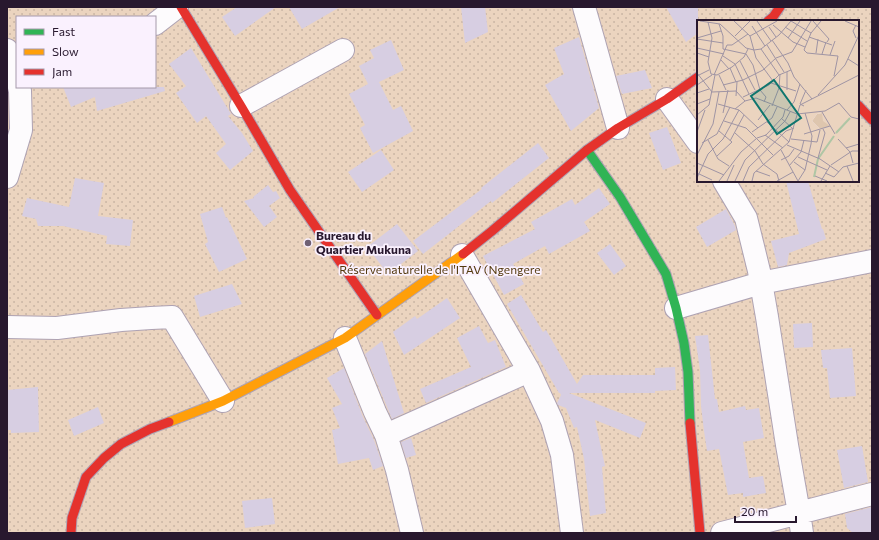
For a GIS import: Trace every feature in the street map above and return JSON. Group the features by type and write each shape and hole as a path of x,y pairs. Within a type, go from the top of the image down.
{"street":[{"path":"156,23 177,7"},
{"path":"181,7 290,190 377,315"},
{"path":"584,7 618,128"},
{"path":"767,7 773,20"},
{"path":"773,20 780,7"},
{"path":"7,50 16,71"},
{"path":"241,106 343,50"},
{"path":"71,533 72,518 86,477 120,444 150,429 223,401 345,338 462,255 587,150 618,128 667,99 697,79"},
{"path":"7,177 22,130 23,88"},
{"path":"667,99 697,141"},
{"path":"859,106 872,120"},
{"path":"587,150 620,197 666,274 684,343 688,372 689,407 700,533"},
{"path":"725,182 746,218 761,283 800,523"},
{"path":"462,255 529,371 552,421 562,455 572,533"},
{"path":"676,308 761,283 872,261"},
{"path":"7,327 56,328 120,320 172,317 223,401"},
{"path":"345,338 386,435 397,470 412,533"},
{"path":"386,435 529,371"},
{"path":"722,533 800,523 872,494"}],"green space":[{"name":"Réserve naturelle de l'ITAV (Ngengere","path":"7,7 872,7 872,533 7,533"}],"building":[{"path":"237,7 276,7 235,36 222,17"},
{"path":"289,7 340,7 302,29"},
{"path":"461,7 485,7 488,32 465,43"},
{"path":"666,7 698,7 697,34 686,42"},
{"path":"579,37 599,108 571,131 545,85 564,74 554,48"},
{"path":"391,40 404,70 379,82 393,110 401,106 413,131 373,153 360,128 365,125 349,94 368,84 359,66 374,58 370,50"},
{"path":"191,48 231,114 228,116 242,133 253,151 230,170 216,153 226,144 206,116 197,123 176,93 186,86 169,64"},
{"path":"645,70 652,88 622,94 616,76"},
{"path":"164,87 165,91 97,111 95,97 71,107 63,88"},
{"path":"667,127 681,163 663,170 649,133"},
{"path":"538,143 549,158 492,203 491,201 423,254 413,241 482,189 481,188"},
{"path":"381,150 394,170 362,192 348,172"},
{"path":"75,178 104,183 98,216 133,220 130,246 106,244 107,236 63,226 38,226 36,219 22,216 27,198 69,207"},
{"path":"786,182 808,182 826,239 789,253 787,265 778,267 771,241 799,234"},
{"path":"268,185 273,192 276,191 280,198 269,206 277,217 264,227 244,201 254,198 253,197"},
{"path":"599,188 610,204 584,222 590,231 549,254 545,246 513,264 524,284 504,295 483,256 535,229 531,222 572,199 575,205"},
{"path":"222,207 247,259 219,272 205,244 208,242 200,214"},
{"path":"726,209 736,230 707,247 696,227"},
{"path":"397,224 418,251 388,274 367,247"},
{"path":"610,244 626,266 614,275 597,253"},
{"path":"232,284 242,304 200,317 194,296"},
{"path":"521,295 543,332 546,330 577,384 583,375 655,375 655,368 675,367 676,390 655,391 655,393 569,393 646,423 640,438 595,420 605,466 602,467 606,513 590,516 584,459 577,427 574,428 566,408 558,405 557,403 561,395 560,393 507,304"},
{"path":"447,298 460,318 404,355 393,332 415,316 417,319"},
{"path":"812,323 813,347 794,348 793,324"},
{"path":"479,326 488,343 495,340 506,367 426,403 420,389 471,367 457,338"},
{"path":"708,335 715,399 717,399 719,412 745,406 746,410 759,408 764,438 743,442 749,478 763,476 766,493 743,497 743,493 728,495 719,449 707,451 701,406 700,370 695,336"},
{"path":"382,341 404,413 392,419 365,354"},
{"path":"852,348 856,396 830,398 827,368 823,368 821,350"},
{"path":"344,368 363,417 374,440 383,466 373,470 369,458 338,464 332,430 340,428 332,408 342,404 327,378"},
{"path":"38,387 39,432 11,433 11,430 7,430 7,390"},
{"path":"98,407 104,423 74,436 68,420"},
{"path":"411,438 416,455 406,458 401,442"},
{"path":"862,446 868,482 844,488 837,450"},
{"path":"272,498 275,524 245,528 242,501"},
{"path":"872,507 872,533 853,533 847,528 845,514"}],"traffic: fast":[{"path":"587,150 620,197 666,274 684,343 688,372 690,423"}],"traffic: slow":[{"path":"169,422 223,401 345,338 463,254"}],"traffic: jam":[{"path":"181,7 290,190 377,315"},
{"path":"769,20 780,7"},
{"path":"463,254 587,150 618,128 667,99 697,78"},
{"path":"859,106 872,120"},
{"path":"71,533 72,518 86,477 104,458 121,444 150,429 169,422"},
{"path":"690,423 700,533"}],"place":[{"name":"Bureau du Quartier Mukuna","path":"308,243"}]}
